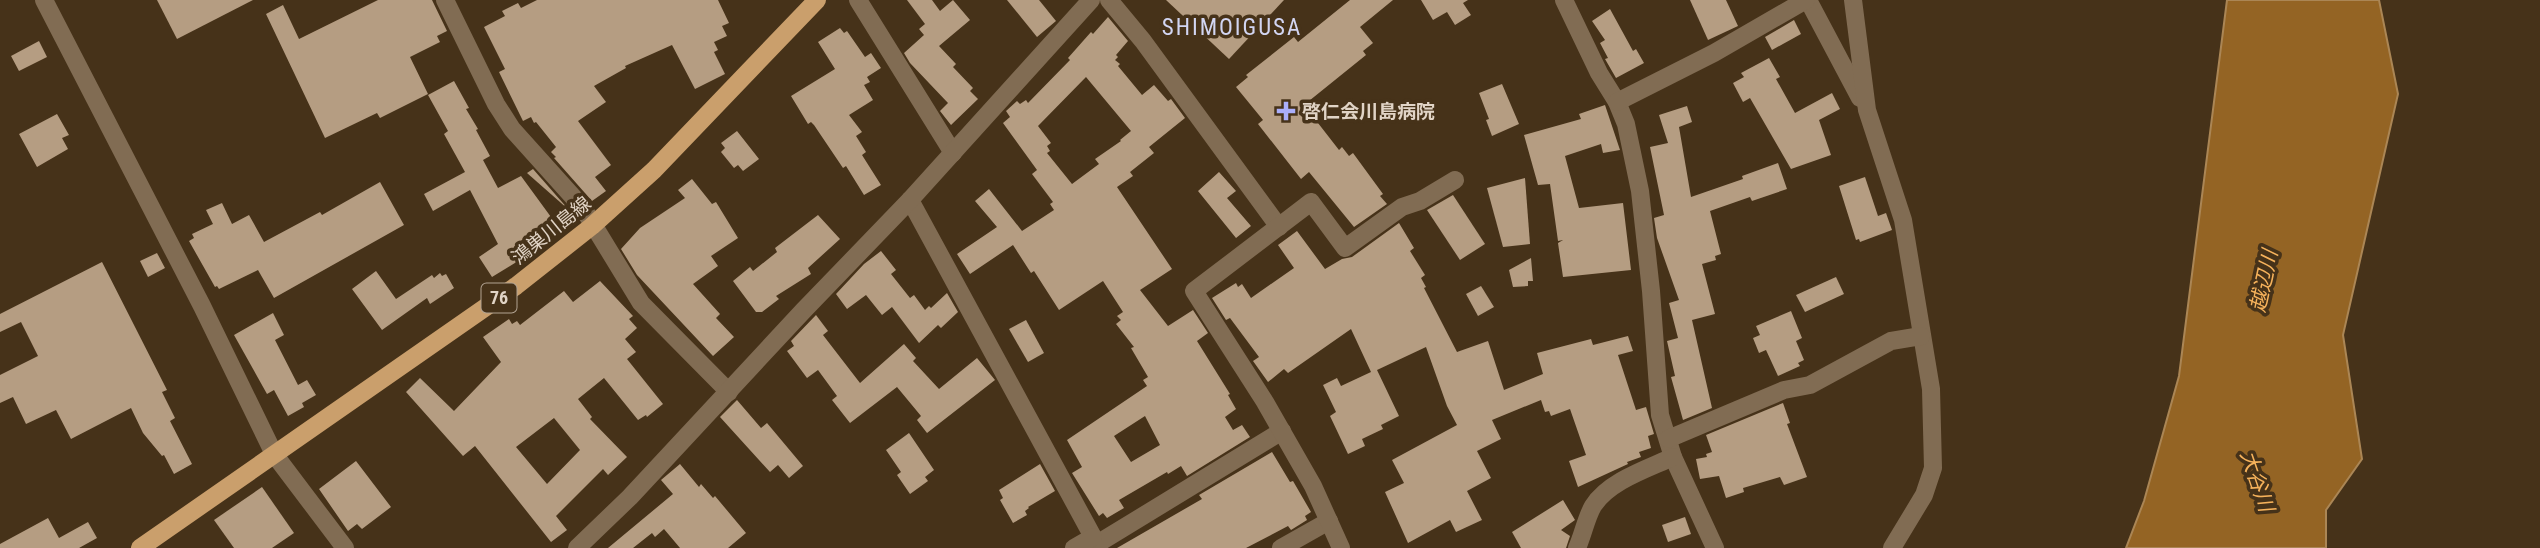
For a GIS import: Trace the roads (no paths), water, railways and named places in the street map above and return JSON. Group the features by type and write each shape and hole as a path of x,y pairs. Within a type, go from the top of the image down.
{"main road":[{"name":"鴻巣川島線","path":"140,548 516,286 592,226 654,170 817,0"}],"street":[{"path":"44,0 202,306 274,454 345,548"},
{"path":"445,0 496,104 512,129 583,208 641,303 729,391"},
{"path":"858,0 953,153"},
{"path":"576,548 630,497 911,200 1091,0"},
{"path":"1109,0 1143,41 1279,227"},
{"path":"1564,0 1617,102 1635,161 1651,291 1660,415 1670,448 1715,548"},
{"path":"1617,102 1714,53 1807,0 1867,110 1903,220 1931,389 1933,468 1924,495 1892,548"},
{"path":"1853,0 1867,110"},
{"path":"1341,548 1313,486 1282,431 1194,291 1311,202 1345,248 1402,207 1420,201 1455,180"},
{"path":"911,200 1097,543"},
{"path":"1577,548 1591,509 1601,495 1670,448 1784,390 1810,385 1891,341 1922,336"},
{"path":"1074,548 1097,543 1282,431"},
{"path":"1281,548 1329,522"}],"water":[{"path":"2227,0 2379,0 2398,94 2343,335 2362,459 2326,510 2326,548 2126,548 2144,501 2179,376"}],"place":[{"name":"啓仁会川島病院","path":"1286,111"}],"district":[{"name":"SHIMOIGUSA","path":"1232,27"}],"water label":[{"name":"越辺川","path":"2264,281"},
{"name":"大谷川","path":"2257,481"}]}
